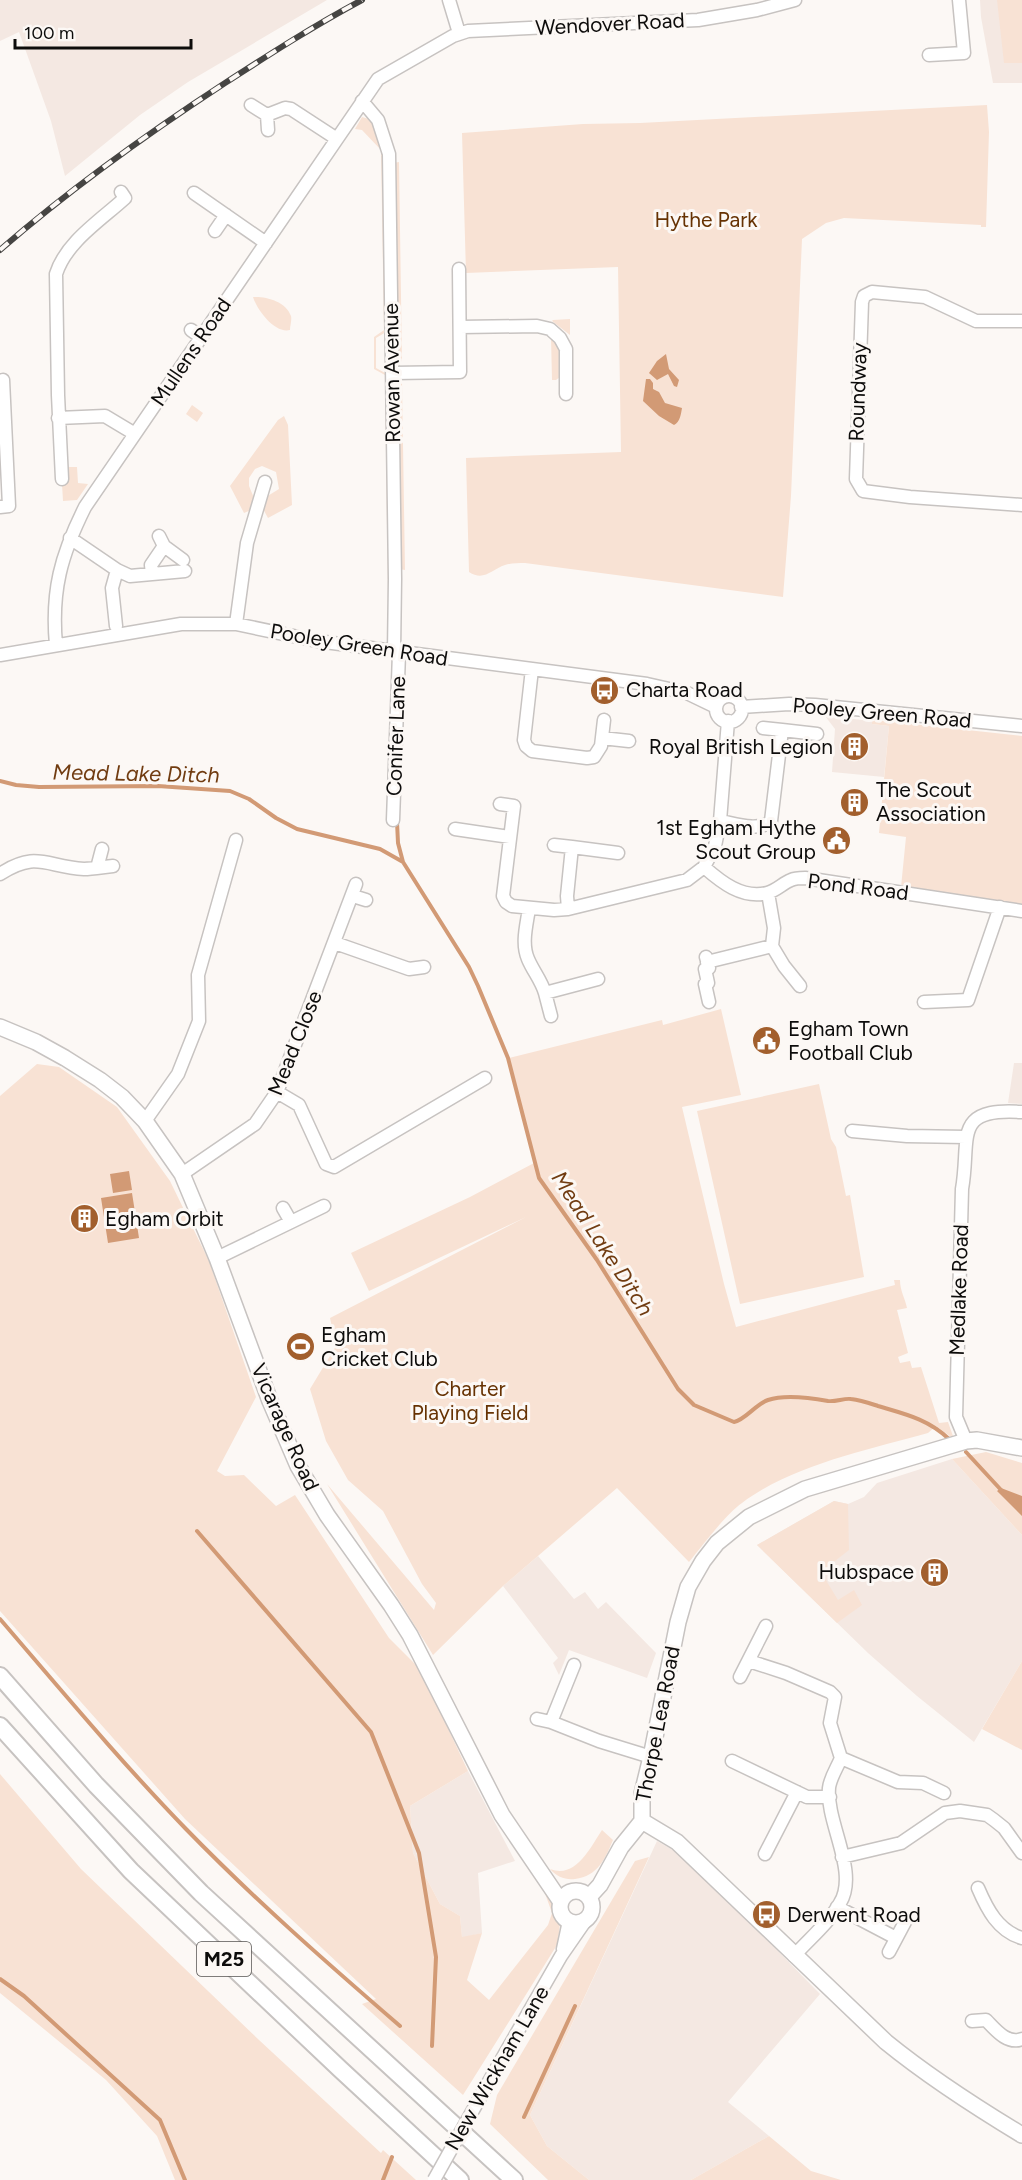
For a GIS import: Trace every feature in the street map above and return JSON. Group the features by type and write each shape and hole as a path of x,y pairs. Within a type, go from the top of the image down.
{"highway":[{"name":"M25","path":"0,1676 103,1792 201,1893 514,2180"},
{"name":"M25","path":"0,1726 131,1871 460,2180"}],"main road":[{"name":"Vicarage Road","path":"0,1027 36,1042 100,1080 122,1097 145,1121 182,1174 217,1258 270,1401 298,1466 327,1515 392,1605 410,1635 502,1815 538,1870 566,1897"},
{"name":"Thorpe Lea Road","path":"1022,1448 977,1440 966,1441 805,1489 749,1517 717,1543 688,1587 678,1622 642,1794 642,1821 677,1842 886,2042 964,2100 1022,2134"},
{"path":"589,1897 600,1885 621,1847 642,1821"},
{"path":"581,1892 589,1897 592,1905 588,1917 579,1922 569,1921 563,1915 566,1897 581,1892"}],"street":[{"path":"449,0 459,33"},
{"name":"Wendover Road","path":"459,33 698,20 758,10 795,0"},
{"path":"929,55 964,53 959,0"},
{"name":"Mullens Road","path":"56,645 53,618 54,596 69,538 85,507 135,434 196,334 266,243 378,79 459,33"},
{"name":"Rowan Avenue","path":"362,101 378,120 388,149 396,652"},
{"path":"251,105 267,115"},
{"path":"267,115 285,108 291,109 337,139"},
{"path":"267,115 268,130"},
{"path":"62,479 58,418 56,274 68,250 125,198 121,192"},
{"path":"194,193 266,243"},
{"path":"215,231 226,215"},
{"path":"393,373 460,372 459,269"},
{"name":"Roundway","path":"1022,321 976,321 925,297 872,292 864,296 859,347 856,479 863,491 910,497 1022,505"},
{"path":"460,327 537,326 550,329 560,338 566,349 566,394"},
{"path":"0,381 3,380 2,429 9,506 0,507"},
{"path":"58,418 105,416 135,434"},
{"path":"236,624 247,543 265,482"},
{"path":"69,538 130,576 152,574 184,565 161,541 151,565 152,574"},
{"path":"116,626 112,588 117,570"},
{"name":"Pooley Green Road","path":"0,655 181,624 236,624 297,637 396,652 655,686 687,693 716,707"},
{"name":"Conifer Lane","path":"393,820 396,652"},
{"path":"532,669 524,740 531,751 594,757 602,738 604,720"},
{"name":"Pooley Green Road","path":"728,721 719,717 716,707 720,699 728,696 737,699 741,707 816,705 1022,726"},
{"path":"500,804 514,806 503,896 512,906 568,909 687,880 704,867 715,846 720,821 728,721 737,718 741,707"},
{"path":"763,728 817,734"},
{"path":"720,821 757,827 765,826 771,821 782,730"},
{"path":"602,738 628,741"},
{"path":"455,829 510,837"},
{"path":"145,1121 178,1074 199,1022 198,975 236,840"},
{"path":"554,845 618,853"},
{"path":"568,909 567,896 572,847"},
{"path":"97,868 102,849"},
{"path":"0,874 22,862 39,860 83,869 113,866"},
{"path":"704,867 733,889 755,894 768,893 774,928 772,946 800,986"},
{"name":"Pond Road","path":"768,893 790,880 805,878 1022,911"},
{"name":"Mead Close","path":"182,1174 255,1124 277,1092 355,890 366,900"},
{"path":"530,908 525,949 528,961 540,977 551,1016"},
{"path":"924,1002 968,1000 1000,908"},
{"path":"335,943 409,969 424,967"},
{"path":"709,1002 705,984 708,983 705,969 709,968 706,958 772,946"},
{"path":"545,993 598,979"},
{"path":"277,1092 299,1105 326,1164 334,1167 485,1078"},
{"path":"852,1131 907,1136 966,1137 970,1126 981,1116 1000,1111 1022,1112"},
{"name":"Medlake Road","path":"966,1137 962,1190 956,1417 966,1441"},
{"path":"217,1258 324,1206"},
{"path":"284,1208 291,1222"},
{"path":"741,1677 766,1626"},
{"path":"749,1661 786,1673 830,1692 835,1697 830,1723 842,1758 831,1780 830,1797 846,1872 845,1887 842,1901 794,1956"},
{"path":"551,1722 574,1665"},
{"path":"537,1719 651,1757"},
{"path":"842,1758 898,1782 923,1783 944,1793"},
{"path":"732,1761 807,1797 830,1797"},
{"path":"765,1854 797,1792"},
{"path":"842,1857 901,1843 945,1813 960,1810 987,1815 1004,1828 1020,1848"},
{"path":"978,1888 994,1919 1015,1936 1022,1938"},
{"path":"837,1907 896,1938"},
{"name":"New Wickham Lane","path":"434,2180 561,1956 588,1917"},
{"path":"889,1952 906,1920"},
{"name":"New Wickham Lane","path":"561,1956 569,1921"},
{"path":"972,2021 986,2020 1008,2039 1017,2042 1022,2039"}],"shaded area":[{"path":"0,0 327,0 188,82 140,115 65,176 51,121 19,32 0,41"},
{"path":"980,0 1022,0 1022,83 993,83"},
{"path":"666,354 669,369 679,380 677,387 674,386 668,374 657,380 649,373 657,361"},
{"path":"646,379 650,379 653,389 659,392 665,403 682,408 676,424 659,416 643,401"},
{"path":"825,716 872,721 872,724 889,726 884,777 832,772 835,729"},
{"path":"1014,1063 1022,1063 1022,1104 1008,1103"},
{"path":"129,1171 132,1190 113,1193 110,1174"},
{"path":"132,1193 139,1238 108,1243 101,1198"},
{"path":"952,1459 1022,1535 1022,1661 974,1742 868,1653 757,1545 834,1501 848,1504 864,1497 877,1483"},
{"path":"1001,1488 1022,1496 1022,1516 997,1491"},
{"path":"538,1556 574,1599 585,1592 598,1609 606,1602 656,1653 647,1678 569,1650 559,1675 553,1663 558,1658 503,1586"},
{"path":"468,1771 515,1861 478,1873 482,1933 462,1938 460,1916 440,1904 413,1853 410,1806"},
{"path":"657,1841 687,1858 820,1994 728,2102 769,2136 691,2180 589,2180 547,2146 530,2115"}],"green space":[{"path":"997,0 1022,0 1022,63 1004,63"},
{"name":"Hythe Park","path":"987,105 989,132 986,227 844,218 826,223 802,239 791,496 783,597 525,563 512,563 479,576 469,572 466,458 621,452 618,267 466,273 462,133 583,124"},
{"path":"362,117 372,120 383,148 386,332 376,338 376,368 387,374 388,603 385,375 374,369 374,337 384,330 381,150 362,130 355,129"},
{"path":"399,162 402,362 397,356 393,163"},
{"path":"253,297 263,297 285,307 291,316 290,330 278,328 267,320"},
{"path":"570,319 570,335 552,321 553,320"},
{"path":"551,337 561,350 560,377 556,380 552,380"},
{"path":"402,382 405,570 399,569 397,394"},
{"path":"192,405 203,413 197,422 186,414"},
{"path":"284,416 288,425 292,505 268,518 262,507 266,497 279,489 276,472 262,466 255,469 249,478 249,486 254,498 251,510 244,513 230,486 278,420"},
{"path":"61,467 77,467 78,483 88,484 77,500 63,501"},
{"path":"875,720 1022,736 1022,906 901,887 906,837 879,833 889,726 872,724"},
{"name":"Charter Playing Field","path":"721,1009 741,1095 682,1107 736,1327 895,1285 894,1280 900,1280 907,1308 897,1310 908,1353 898,1357 900,1363 910,1361 912,1368 921,1367 939,1423 948,1422 954,1439 936,1426 928,1433 831,1460 784,1478 735,1508 689,1562 617,1488 503,1586 433,1655 327,1484 434,1610 436,1603 422,1584 383,1511 348,1480 326,1441 310,1389 336,1346 330,1318 526,1217 369,1291 351,1253 470,1197 536,1162 509,1058 662,1020 663,1025"},
{"path":"37,1064 59,1067 117,1107 170,1181 209,1261 256,1397 217,1471 225,1476 244,1475 276,1506 295,1495 389,1638 420,1669 468,1771 410,1806 413,1853 440,1904 460,1916 462,1937 482,1933 467,1980 489,2000 548,1925 552,1913 542,1885 557,1905 560,1927 557,1945 463,2095 362,2004 376,1999 185,1819 0,1611 0,1096"},
{"path":"819,1084 846,1196 850,1195 864,1277 740,1304 697,1111"},
{"path":"986,1452 1022,1463 1022,1535 952,1459"},
{"path":"834,1501 848,1504 849,1550 821,1572 838,1600 854,1590 862,1605 837,1623 757,1545"},
{"path":"1022,1661 1022,1750 982,1729"},
{"path":"0,1774 81,1869 259,2040 381,2153 383,2150 416,2180 175,2180 157,2136 106,2080 0,1993"},
{"path":"602,1830 613,1840 600,1866 590,1874 571,1879 558,1876 550,1869 559,1871 575,1866 587,1853"},
{"path":"649,1857 530,2115 547,2146 589,2180 548,2180 490,2124 497,2095 635,1861"},
{"path":"769,2136 811,2171 841,2180 691,2180"}],"waterway":[{"name":"Mead Lake Ditch","path":"0,781 39,787 158,786 230,791 249,799 276,818 297,829 380,849 403,862 469,967 478,986 508,1058 539,1178 597,1260 678,1389 694,1405 734,1422 764,1402 775,1398 798,1397 831,1401 851,1399 916,1418 949,1439"},
{"path":"397,822 398,843 403,862"},
{"name":"Mead Lake Ditch","path":"966,1452 1002,1491"},
{"path":"197,1531 371,1732 419,1853 436,1957 432,2046"},
{"path":"0,1619 115,1752 186,1829 264,1905 400,2026"},
{"path":"0,1979 24,1996 160,2120 185,2180"},
{"path":"524,2117 575,2006"},
{"path":"383,2180 392,2157"}],"railway":[{"path":"0,250 81,184 167,122 327,19 362,0"}],"place":[{"name":"Charta Road","path":"605,690"},
{"name":"Royal British Legion","path":"854,747"},
{"name":"The Scout Association","path":"855,802"},
{"name":"1st Egham Hythe Scout Group","path":"837,840"},
{"name":"Egham Town Football Club","path":"767,1041"},
{"name":"Egham Orbit","path":"84,1219"},
{"name":"Egham Cricket Club","path":"300,1347"},
{"name":"Hubspace","path":"935,1572"},
{"name":"Derwent Road","path":"766,1915"}]}
